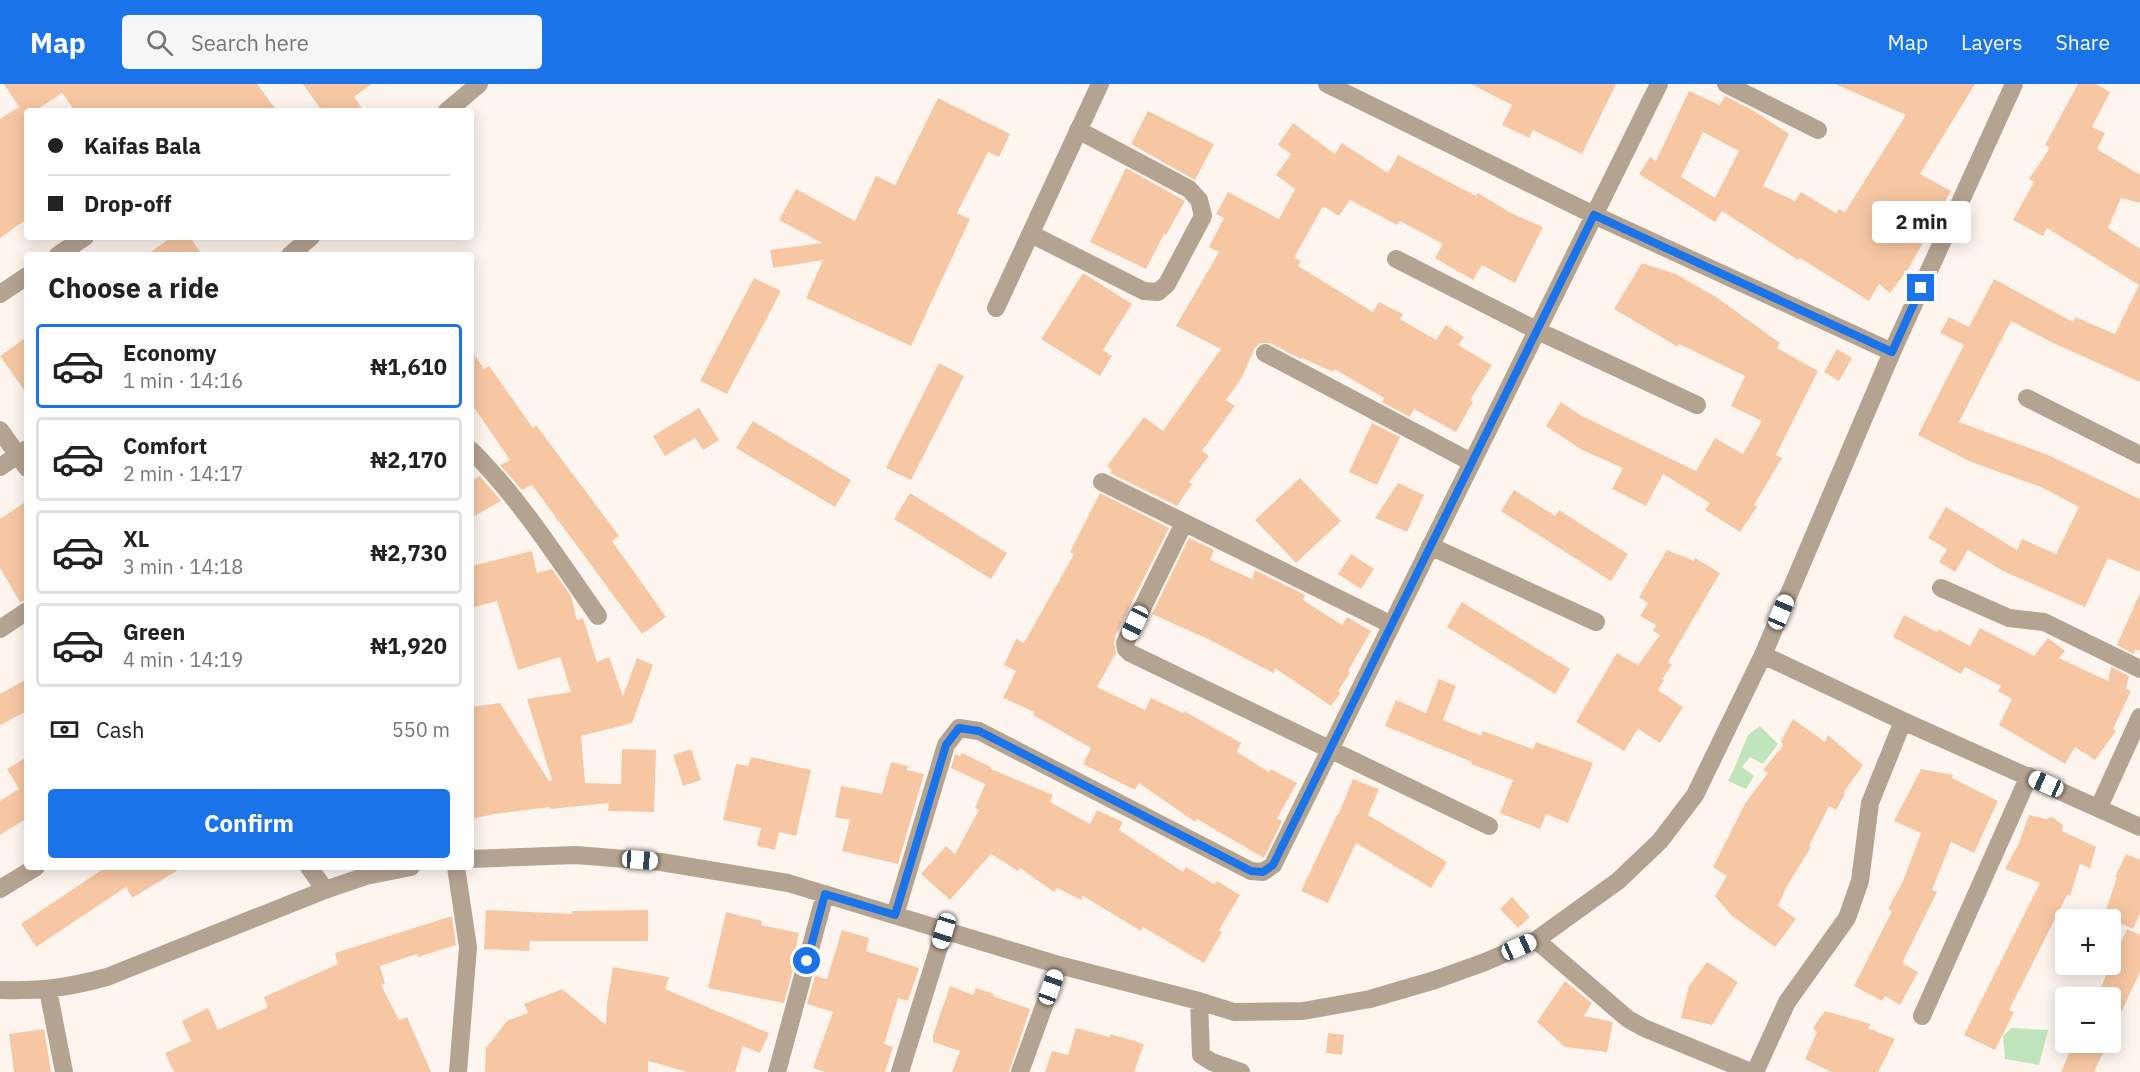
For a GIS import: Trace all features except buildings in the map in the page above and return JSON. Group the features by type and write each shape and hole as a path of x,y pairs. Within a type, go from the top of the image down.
{"street":[{"path":"451,108 479,84"},
{"path":"996,308 1100,84"},
{"path":"1327,84 1594,215 1892,352"},
{"path":"1726,84 1818,130"},
{"path":"474,859 576,855 662,862 788,883 1059,965 1234,1012 1303,1011 1359,1001 1435,980 1536,940 1618,881 1660,841 1695,795 1763,655 1892,352 2014,84"},
{"path":"895,915 946,745 959,728 979,731 1251,871 1263,872 1273,865 1390,624 1538,331 1656,85"},
{"path":"1031,234 1144,291 1158,292 1167,284 1203,216 1199,201 1189,189 1078,130"},
{"path":"62,252 80,240"},
{"path":"1396,259 1538,331 1696,405"},
{"path":"0,294 24,278"},
{"path":"1264,352 1471,462"},
{"path":"2027,398 2140,455"},
{"path":"0,430 24,458 0,467"},
{"path":"474,453 493,472 521,508 598,616"},
{"path":"1102,482 1390,624"},
{"path":"1184,523 1125,643 1130,653 1489,826"},
{"path":"1430,546 1596,622"},
{"path":"1941,588 2008,618 2044,622 2140,669"},
{"path":"0,629 24,613"},
{"path":"1763,655 1903,721 2140,827"},
{"path":"2099,807 2140,717"},
{"path":"1536,940 1628,1018 1644,1028 1753,1072 1787,1002 1847,918 1860,881 1870,803 1903,721"},
{"path":"1922,1016 2029,776"},
{"path":"0,889 31,870"},
{"path":"311,870 325,890"},
{"path":"0,990 48,990 71,987 107,977 325,890 366,876 396,870"},
{"path":"456,870 468,946 458,1072"},
{"path":"777,1072 825,894"},
{"path":"900,1072 944,931"},
{"path":"1020,1072 1059,965"},
{"path":"48,990 64,1072"},
{"path":"1199,1001 1201,1055 1212,1062 1241,1072"}],"green space":[{"path":"1760,726 1778,744 1763,764 1750,757 1742,767 1754,776 1746,789 1728,781 1748,735"},
{"path":"2011,1028 2048,1030 2039,1065 2005,1059 2003,1036"}],"route":[{"path":"807,961 825,894 895,915 946,745 959,728 979,731 1251,871 1263,872 1273,865 1390,624 1594,215 1892,352 1921,288"}]}
